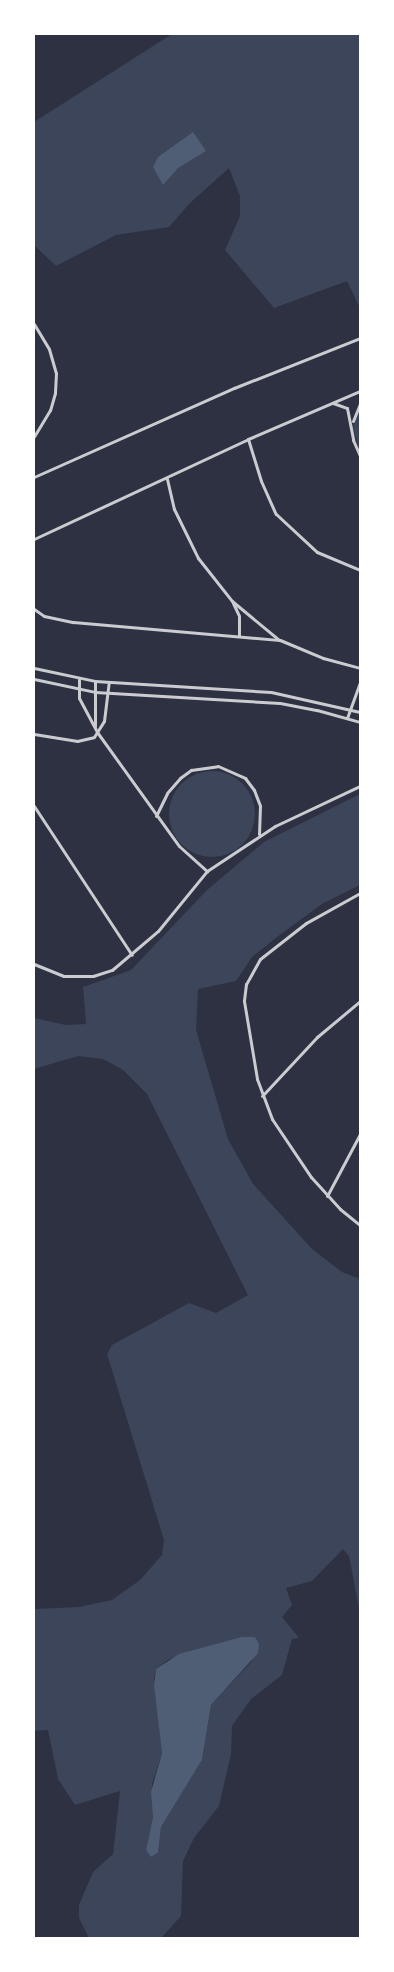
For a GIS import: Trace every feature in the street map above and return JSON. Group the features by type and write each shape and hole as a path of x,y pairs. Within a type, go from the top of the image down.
{"street":[{"path":"34,324 49,349 56,373 55,393 50,410 34,437"},
{"path":"35,474 121,440 234,388 360,338"},
{"path":"34,539 167,479 248,438 360,391"},
{"path":"328,404 339,403 347,408 352,424 353,440 360,456"},
{"path":"352,424 360,404"},
{"path":"248,438 261,481 276,514 317,552 360,570"},
{"path":"167,479 174,509 198,558 232,601 280,640"},
{"path":"232,601 239,616 239,634"},
{"path":"34,609 44,616 80,623 239,634 280,640 323,658 360,668"},
{"path":"34,668 95,681 271,692 360,712"},
{"path":"34,679 95,692 280,704 360,721"},
{"path":"79,679 77,689 83,708 97,732 156,816 190,859 207,871"},
{"path":"95,681 95,727"},
{"path":"34,734 77,741 88,740 97,732 104,721 108,682"},
{"path":"347,718 360,682"},
{"path":"156,816 167,792 180,778 191,770 218,766 245,778 254,790 260,806 259,835"},
{"path":"34,964 64,976 93,976 112,970 158,931 207,871 259,835 360,786"},
{"path":"34,806 132,955"},
{"path":"360,893 327,909 287,937 252,970 244,1001 252,1056 262,1096 287,1144 327,1196 360,1225"},
{"path":"262,1096 317,1037 360,1002"},
{"path":"327,1196 337,1172 360,1134"}],"shaded area":[{"path":"172,34 360,34 360,308 347,281 274,308 225,250 240,216 240,196 229,168 190,203 169,227 116,235 56,266 34,245 34,122"},
{"path":"193,132 206,151 178,168 163,185 153,167 158,157"},
{"path":"360,406 360,453 353,427"},
{"path":"204,771 220,771 229,774 243,783 252,797 255,814 252,831 243,845 229,854 220,857 204,857 188,850 176,838 169,822 169,806 176,790 188,778"},
{"path":"360,794 360,885 322,904 277,937 252,957 236,981 198,989 196,1030 228,1139 253,1184 312,1249 342,1272 360,1279 360,1614 349,1556 343,1549 312,1581 286,1588 292,1605 282,1617 299,1638 292,1639 282,1675 251,1699 232,1726 231,1754 219,1806 194,1838 183,1861 181,1916 161,1938 89,1938 79,1918 79,1905 93,1872 113,1854 120,1791 75,1805 58,1779 48,1730 34,1731 34,1609 79,1607 112,1600 140,1580 162,1555 164,1540 107,1354 112,1345 189,1303 216,1313 248,1295 147,1094 123,1070 103,1059 78,1056 34,1069 34,1018 66,1025 86,1024 83,987 131,970 207,890 264,842","holes":["208,1647 253,1660 211,1705 202,1760 161,1827 158,1853 151,1857 146,1850 153,1817 152,1784 162,1753 154,1677 156,1669 169,1659"]},
{"path":"242,1637 255,1637 259,1644 258,1653 211,1705 202,1760 161,1827 158,1853 151,1857 146,1850 153,1817 151,1792 162,1753 154,1685 156,1669 179,1654"}]}
